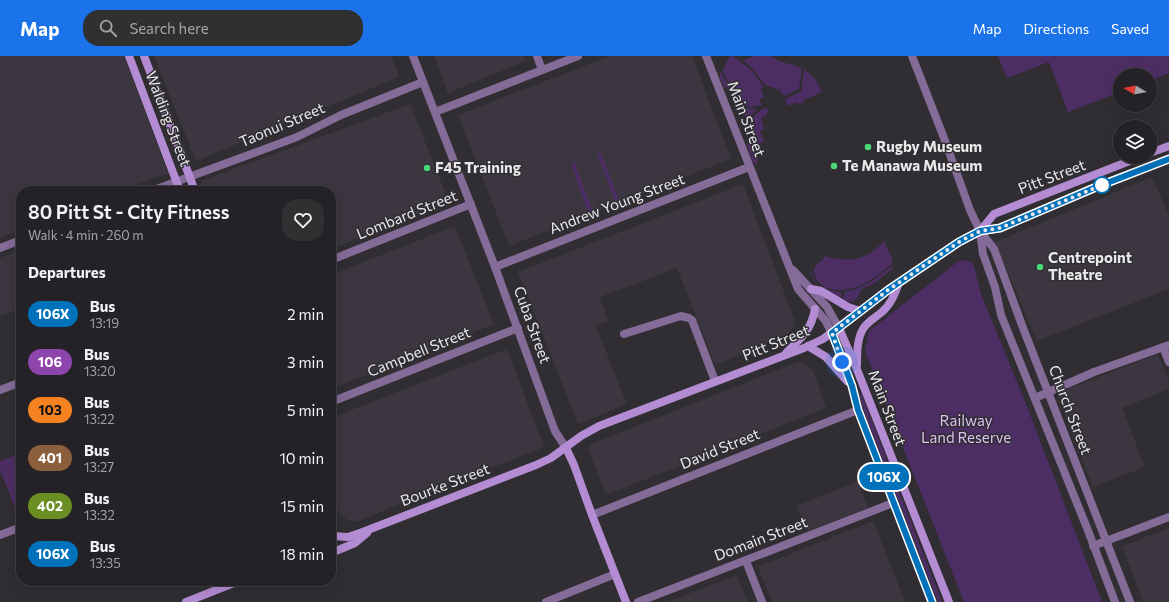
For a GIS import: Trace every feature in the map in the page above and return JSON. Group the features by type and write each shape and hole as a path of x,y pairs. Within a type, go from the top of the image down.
{"main road":[{"name":"Walding Street","path":"129,56 178,186"},
{"name":"Walding Street","path":"144,56 193,186"},
{"path":"1157,150 1169,146"},
{"name":"Pitt Street","path":"566,448 581,436 599,426 783,356 823,339 898,282 959,242 980,231 1000,228 1169,158"},
{"name":"Pitt Street","path":"980,231 994,214 1123,164"},
{"path":"1126,164 1131,174"},
{"path":"856,367 858,343 863,329 866,324 891,302 898,282"},
{"path":"811,290 821,291 848,307 860,311"},
{"path":"783,356 806,333 812,324 816,309"},
{"name":"Main Street","path":"835,330 856,367 949,602"},
{"name":"Main Street","path":"835,330 858,410 932,602"},
{"path":"808,346 826,357 852,386"},
{"name":"Cuba Street","path":"566,448 574,464 626,602"},
{"name":"Bourke Street","path":"336,536 348,537 374,528 536,465 552,458 566,448"},
{"path":"336,551 355,544 374,528"},
{"path":"186,602 226,586"}],"street":[{"name":"Cuba Street","path":"413,56 495,267 555,431 566,448"},
{"path":"537,56 542,70"},
{"path":"435,112 578,56"},
{"name":"Main Street","path":"706,56 798,289 835,330"},
{"name":"Church Street","path":"912,56 944,138 967,204 980,231 994,249 1000,268 1130,602"},
{"name":"Taonui Street","path":"165,186 298,137 341,115 423,82"},
{"name":"Andrew Young Street","path":"495,267 749,167"},
{"name":"Lombard Street","path":"336,258 471,204"},
{"name":"Church Street","path":"980,231 983,254 995,287 1001,315 1115,602"},
{"path":"0,248 16,242"},
{"name":"Main Street","path":"786,259 797,275 820,297 827,307 835,330"},
{"path":"624,334 681,316 689,318 692,320 716,381"},
{"name":"Campbell Street","path":"336,400 518,328"},
{"path":"1035,398 1094,372 1166,346 1169,362"},
{"path":"0,390 16,384"},
{"name":"David Street","path":"592,515 858,410"},
{"name":"Domain Street","path":"638,602 893,503"},
{"path":"1093,546 1169,517"},
{"path":"0,535 16,529"},
{"path":"746,561 762,602"},
{"path":"546,602 615,574"}],"shaded area":[{"path":"0,56 124,56 168,173 134,186 16,186 16,232 0,238"},
{"path":"154,56 391,56 399,77 196,161"},
{"path":"434,56 524,56 526,61 448,93"},
{"path":"610,56 692,56 731,159 509,246 458,115"},
{"path":"410,104 449,202 336,247 336,186 202,186 201,181"},
{"path":"1152,177 1169,216 1169,289 1037,341 995,242"},
{"path":"743,184 796,324 785,337 715,365 677,268 600,297 608,321 596,326 627,404 578,424 518,272"},
{"path":"455,226 494,324 336,387 336,273"},
{"path":"16,252 16,310 0,316 0,258"},
{"path":"507,349 544,447 355,522 347,520 341,515 336,507 336,416"},
{"path":"1158,354 1169,382 1169,389 1122,408 1145,467 1093,487 1057,393"},
{"path":"798,362 806,364 814,372 826,408 606,495 588,449 591,444"},
{"path":"858,481 868,508 807,531 796,506"},
{"path":"873,521 905,602 772,602 758,567"},
{"path":"1169,528 1169,602 1143,602 1122,546"},
{"path":"737,575 748,602 667,602"}],"green space":[{"path":"730,56 733,56 751,70 763,86 761,90 764,97 759,99 762,105 751,107 739,102 733,86 727,80 723,70"},
{"path":"755,56 770,56 779,61 802,68 799,89 784,96 780,90 765,85 754,70 743,60"},
{"path":"998,56 1169,56 1169,73 1157,78 1157,68 1113,68 1113,95 1068,112 1049,62 1007,78"},
{"path":"804,69 816,80 822,92 804,100 805,101 799,104 798,102 788,106 785,99 801,92"},
{"path":"720,71 733,91 724,87 720,78"},
{"path":"766,107 769,111 767,115 761,118 764,129 760,131 764,141 759,144 764,156 761,157 749,127 755,116"},
{"path":"744,108 757,109 747,121 743,110"},
{"path":"746,143 753,146 758,159 756,165 753,162"},
{"path":"601,153 620,203 611,207 609,203 615,201 597,154"},
{"path":"575,163 592,210 599,208 600,211 589,215 571,164"},
{"path":"883,242 885,243 892,259 892,264 868,282 857,287 836,290 827,288 816,279 814,275 815,267 823,260 824,256 841,259 856,259 863,257 877,249"},
{"name":"Railway Land Reserve","path":"960,260 973,263 981,294 1026,404 1102,602 964,602 865,351 869,331"},
{"path":"892,266 893,268 875,283 860,290 857,299 849,302 842,301 845,292 864,285"},
{"path":"810,272 812,273 813,278 818,284 814,281"},
{"path":"823,287 840,292 842,295 840,299"},
{"path":"861,393 942,602 938,602 866,417 859,394"},
{"path":"16,455 16,511 0,470 0,461"}],"bus line":[{"name":"106X","path":"932,602 858,410 852,386 832,333 905,278 959,242 980,231 1000,228 1094,188 1169,159"}],"place":[{"name":"Rugby Museum","path":"868,147"},
{"name":"Te Manawa Museum","path":"834,166"},
{"name":"F45 Training","path":"427,168"},
{"name":"Centrepoint Theatre","path":"1040,267"}],"route":[{"path":"842,362 832,333 905,278 959,242 980,231 1000,228 1102,185"}]}
